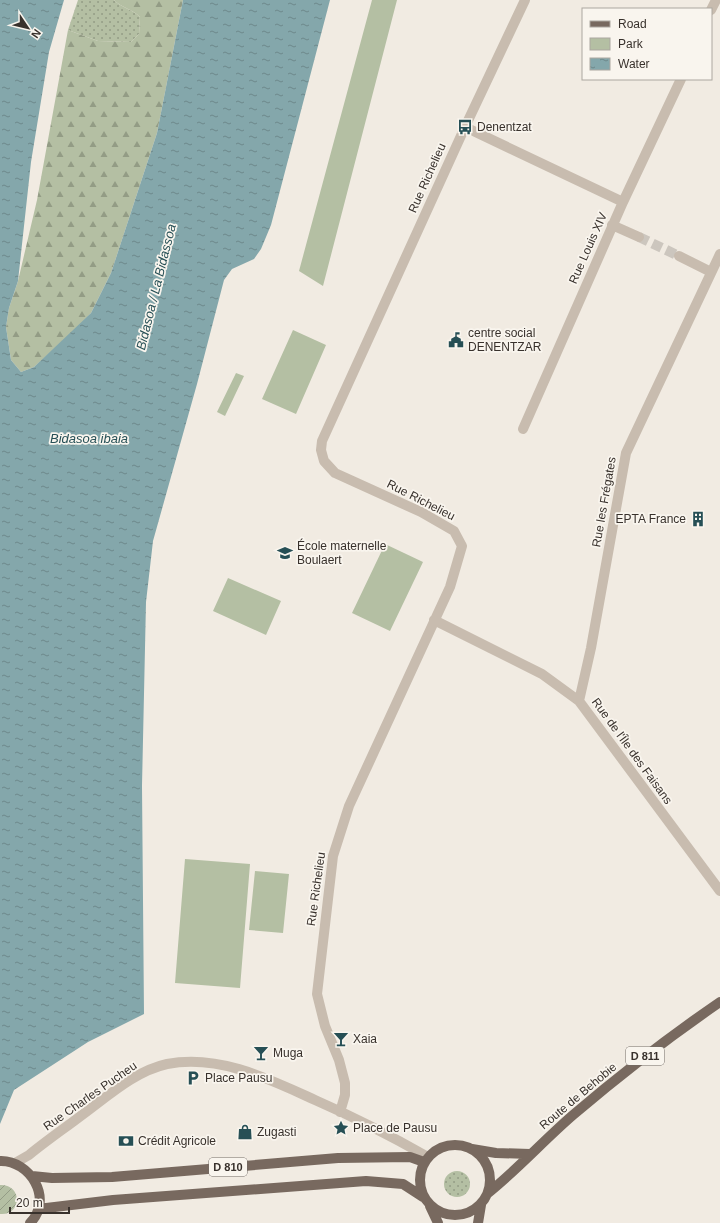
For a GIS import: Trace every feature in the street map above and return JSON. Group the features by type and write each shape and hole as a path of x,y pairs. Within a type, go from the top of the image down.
{"main road":[{"name":"Route de Behobie","path":"488,1193 513,1173 530,1154 573,1115 650,1052 720,1002"},
{"path":"438,1223 430,1206 423,1197 419,1177 426,1159 438,1149 449,1145 461,1145 480,1155 488,1168 490,1183 488,1193 481,1205 478,1223"},
{"path":"471,1149 496,1153 530,1154"},
{"name":"D 810","path":"32,1176 52,1178 112,1177 338,1158 410,1157 426,1159"},
{"path":"0,1161 15,1163 32,1176 37,1186 40,1198 38,1209 30,1223"},
{"name":"D 810","path":"38,1209 113,1200 366,1181 403,1184 423,1197"},
{"path":"430,1206 439,1212 456,1216 472,1212 481,1205"}],"street":[{"name":"Rue Richelieu","path":"340,1112 345,1095 345,1083 339,1060 325,1026 317,994 333,856 349,806 450,587 462,546 454,531 420,512 335,473 324,461 321,450 322,442 465,127 525,0"},
{"name":"Rue Louis XIV","path":"523,429 622,202 681,80"},
{"path":"465,127 622,202"},
{"path":"612,225 639,237"},
{"name":"Rue les Frégates","path":"579,701 591,648 626,453 720,254"},
{"path":"679,256 711,272"},
{"name":"Rue de l'Île des Faisans","path":"434,620 542,674 579,701 720,891"},
{"name":"Rue Charles Pucheu","path":"15,1163 29,1155 139,1075 166,1064 200,1062 225,1066 279,1084 398,1139 426,1159"}],"green space":[{"path":"78,0 114,0 140,17 139,34 131,42 98,41 68,30"},
{"path":"114,0 183,0 157,133 111,273 91,313 75,330 34,367 21,372 11,360 6,327 9,308 18,281 37,200 68,30 98,41 131,42 139,34 140,17"},
{"path":"372,0 397,0 323,286 299,271"},
{"path":"293,330 326,345 296,414 262,399"},
{"path":"236,373 244,376 225,416 217,412"},
{"path":"385,544 423,562 390,631 352,613"},
{"path":"228,578 281,601 266,635 213,611"},
{"path":"185,859 250,864 240,988 175,983"},
{"path":"255,871 289,874 283,933 249,930"},
{"path":"457,1171 466,1175 470,1184 466,1193 457,1197 448,1193 444,1184 448,1175"},
{"path":"0,1185 8,1186 13,1189 17,1200 13,1210 0,1214"}],"water":[{"name":"Bidasoa ibaia","path":"0,0 64,0 49,52 31,162 18,281 9,308 6,327 11,360 21,372 34,367 91,313 111,273 157,133 183,0 330,0 271,225 261,249 254,259 232,269 224,280 197,384 153,541 146,602 142,786 144,1014 88,1042 14,1090 0,1124"}],"tunnel":[{"path":"639,237 679,256"}],"place":[{"name":"Denentzat","path":"465,127"},
{"name":"centre social DENENTZAR","path":"456,340"},
{"name":"EPTA France","path":"698,519"},
{"name":"École maternelle Boulaert","path":"285,553"},
{"name":"Xaia","path":"341,1039"},
{"name":"Muga","path":"261,1053"},
{"name":"Place Pausu","path":"193,1078"},
{"name":"Place de Pausu","path":"341,1128"},
{"name":"Zugasti","path":"245,1132"},
{"name":"Crédit Agricole","path":"126,1141"}],"water label":[{"name":"Bidasoa / La Bidassoa","path":"156,287"}]}
